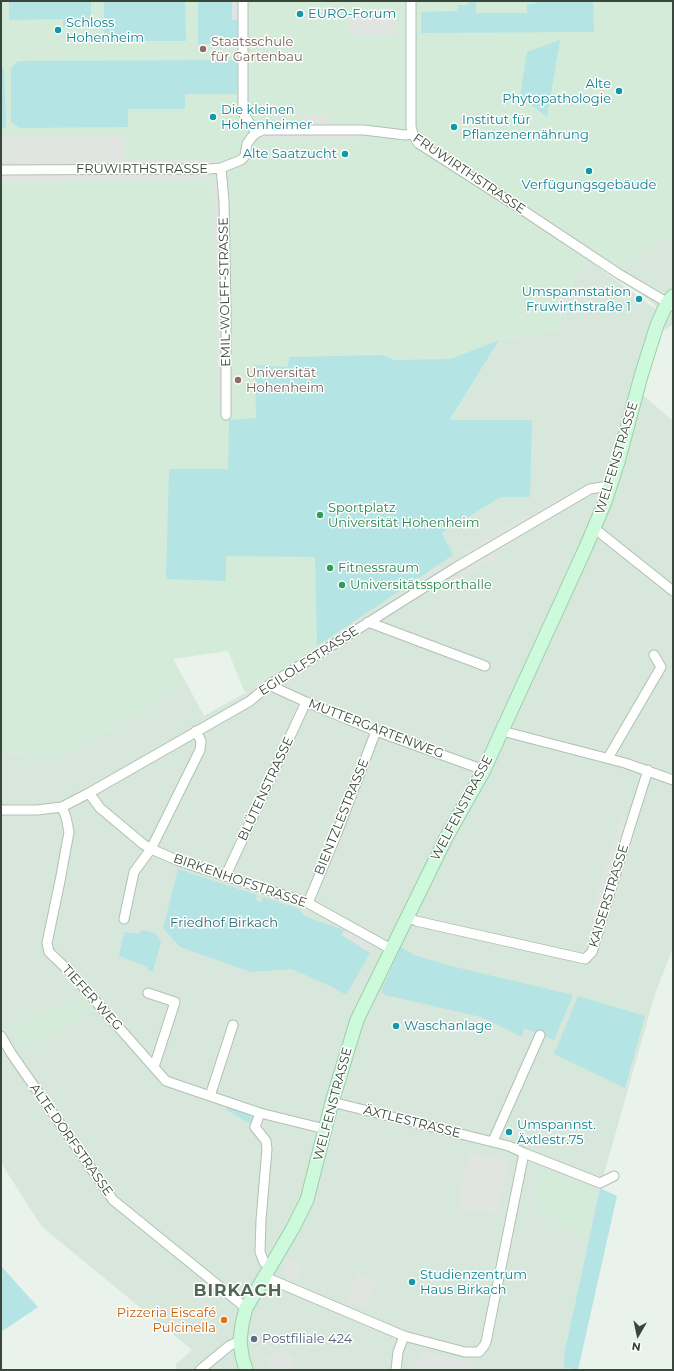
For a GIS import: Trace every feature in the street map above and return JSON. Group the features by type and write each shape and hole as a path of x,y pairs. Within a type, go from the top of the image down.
{"street":[{"path":"243,1 243,113 256,133"},
{"path":"411,1 411,127 413,134"},
{"name":"FRUWIRTHSTRASSE","path":"1,170 221,168 241,160 245,156 248,144 256,133 263,130 360,130 382,131 405,135 413,134 418,143 426,149 518,207 619,274 671,302"},
{"name":"EMIL-WOLFF-STRASSE","path":"221,168 224,201 226,415"},
{"name":"WELFENSTRASSE","path":"246,1370 240,1341 246,1308 293,1228 307,1200 332,1102 356,1020 447,836 484,770 594,528 610,489 655,331 671,302"},
{"name":"EGILOLFSTRASSE","path":"1,810 37,810 62,807 89,793 250,701 269,685 368,622 455,568 590,489 602,487 610,489"},
{"path":"594,528 673,591"},
{"path":"368,622 485,666"},
{"path":"608,758 661,667 654,655"},
{"name":"MUTTERGARTENWEG","path":"269,685 376,732 484,770"},
{"name":"BLÜTENSTRASSE","path":"226,875 306,702"},
{"path":"124,919 134,872 151,849 200,750 201,741 196,731"},
{"path":"502,731 608,758 648,770 673,780"},
{"name":"BIENTZLESTRASSE","path":"308,903 376,732"},
{"name":"KAISERSTRASSE","path":"407,917 416,921 586,959 592,952 626,836 648,770"},
{"name":"BIRKENHOFSTRASSE","path":"89,793 100,808 151,849 179,860 308,903 391,949"},
{"name":"TIEFER WEG","path":"62,807 69,832 47,943 49,952 70,972 166,1081 260,1113 325,1129"},
{"path":"148,993 175,1002 154,1067"},
{"path":"210,1096 233,1025"},
{"path":"493,1141 540,1035"},
{"name":"ALTE DORFSTRASSE","path":"1,1036 87,1165 113,1200 246,1308"},
{"name":"ÄXTLESTRASSE","path":"332,1102 493,1141 600,1183 614,1176"},
{"path":"260,1113 255,1127 266,1141 267,1149 259,1247 267,1272 404,1336 465,1352 479,1352 486,1342 524,1153"},
{"path":"396,1370 398,1352 404,1336"},
{"path":"200,1370 229,1346 240,1341"}],"shaded area":[{"name":"Universität Hohenheim","path":"1,1 673,1 673,227 619,274 587,259 561,299 560,329 499,340 450,420 532,420 530,497 501,497 442,533 317,646 245,693 228,651 173,659 187,684 59,759 1,752"},
{"path":"232,1 243,1 243,19 232,20"},
{"path":"347,15 395,15 395,35 347,35"},
{"path":"304,116 330,116 331,130 360,130 360,139 263,140 263,130 304,130"},
{"path":"124,136 124,159 213,160 213,180 1,181 1,137"},
{"path":"213,183 223,184 226,338 216,338"},
{"path":"673,227 673,325 662,331 643,395 673,421 673,948 655,994 600,1188 565,1350 563,1367 577,1370 178,1370 175,1365 192,1350 42,1227 1,1163 1,752 59,759 187,684 204,716 245,693 452,555 442,533 501,497 530,497 450,421 499,340 560,329 561,299 587,259 671,320 619,274"},
{"path":"226,346 226,406 218,406 216,347"},
{"path":"562,494 565,499 545,511 543,506"},
{"path":"529,513 532,518 466,556 464,551"},
{"path":"494,553 497,558 447,587 444,582"},
{"path":"440,565 443,569 428,579 425,575"},
{"path":"621,817 629,819 598,920 590,918"},
{"path":"347,931 374,947 372,952 344,936"},
{"path":"84,996 95,1009 21,1052 10,1026"},
{"path":"469,1153 508,1161 497,1215 458,1208"},
{"path":"543,1168 597,1192 587,1238 533,1207 540,1171"},
{"path":"286,1258 303,1266 296,1281 285,1276 287,1271 281,1268"},
{"path":"358,1273 377,1281 367,1306 361,1304 359,1308 355,1306 355,1304 347,1301"},
{"path":"286,1350 297,1360 287,1370 271,1370 266,1357"},
{"path":"421,1350 475,1363 473,1370 416,1370"}],"green space":[{"path":"9,1 91,1 91,27 63,27 63,19 9,20"},
{"path":"104,1 185,1 186,41 104,41"},
{"path":"198,1 232,1 232,19 237,20 237,44 198,44"},
{"path":"468,1 476,1 476,13 527,13 527,4 535,4 535,1 593,1 594,32 421,33 421,12 458,11 458,5 468,5"},
{"path":"560,40 547,117 520,96 527,52"},
{"path":"237,60 237,94 185,94 185,109 128,109 128,127 20,128 11,122 11,68 18,61"},
{"path":"1,65 4,69 6,128 1,128"},
{"name":"Sportplatz Universität Hohenheim","path":"499,340 450,420 532,420 530,497 501,497 442,533 453,555 317,646 315,557 226,556 226,581 166,579 169,469 228,469 229,420 256,418 255,365 288,367 289,357 382,355 395,360 451,359"},
{"name":"Friedhof Birkach","path":"178,869 257,895 255,900 261,902 263,897 299,909 304,916 344,930 341,935 370,953 346,995 292,969 251,972 180,947 163,928"},
{"path":"143,930 155,933 161,942 153,971 149,971 148,967 119,956 124,932 138,934"},
{"path":"401,947 414,955 451,966 573,995 554,1040 524,1028 522,1037 481,1017 385,995 381,991"},
{"path":"578,996 645,1016 625,1088 554,1054"},
{"path":"227,1104 257,1115 253,1126 226,1109"},
{"path":"600,1188 617,1196 577,1370 563,1367 565,1350"},
{"path":"1,1266 38,1307 1,1332"}],"place":[{"name":"EURO-Forum","path":"300,14"},
{"name":"Schloss Hohenheim","path":"58,30"},
{"name":"Staatsschule für Gartenbau","path":"203,49"},
{"name":"Alte Phytopathologie","path":"619,91"},
{"name":"Die kleinen Hohenheimer","path":"213,117"},
{"name":"Institut für Pflanzenernährung","path":"454,127"},
{"name":"Alte Saatzucht","path":"345,154"},
{"name":"Verfügungsgebäude","path":"589,171"},
{"name":"Umspannstation Fruwirthstraße 1","path":"639,299"},
{"name":"Universität Hohenheim","path":"238,380"},
{"name":"Sportplatz Universität Hohenheim","path":"320,515"},
{"name":"Fitnessraum","path":"330,568"},
{"name":"Universitätssporthalle","path":"342,585"},
{"name":"Waschanlage","path":"396,1026"},
{"name":"Umspannst. Äxtlestr.75","path":"509,1132"},
{"name":"Studienzentrum Haus Birkach","path":"412,1282"},
{"name":"Pizzeria Eiscafé Pulcinella","path":"224,1320"},
{"name":"Postfiliale 424","path":"254,1339"}],"district":[{"name":"BIRKACH","path":"238,1291"}]}
